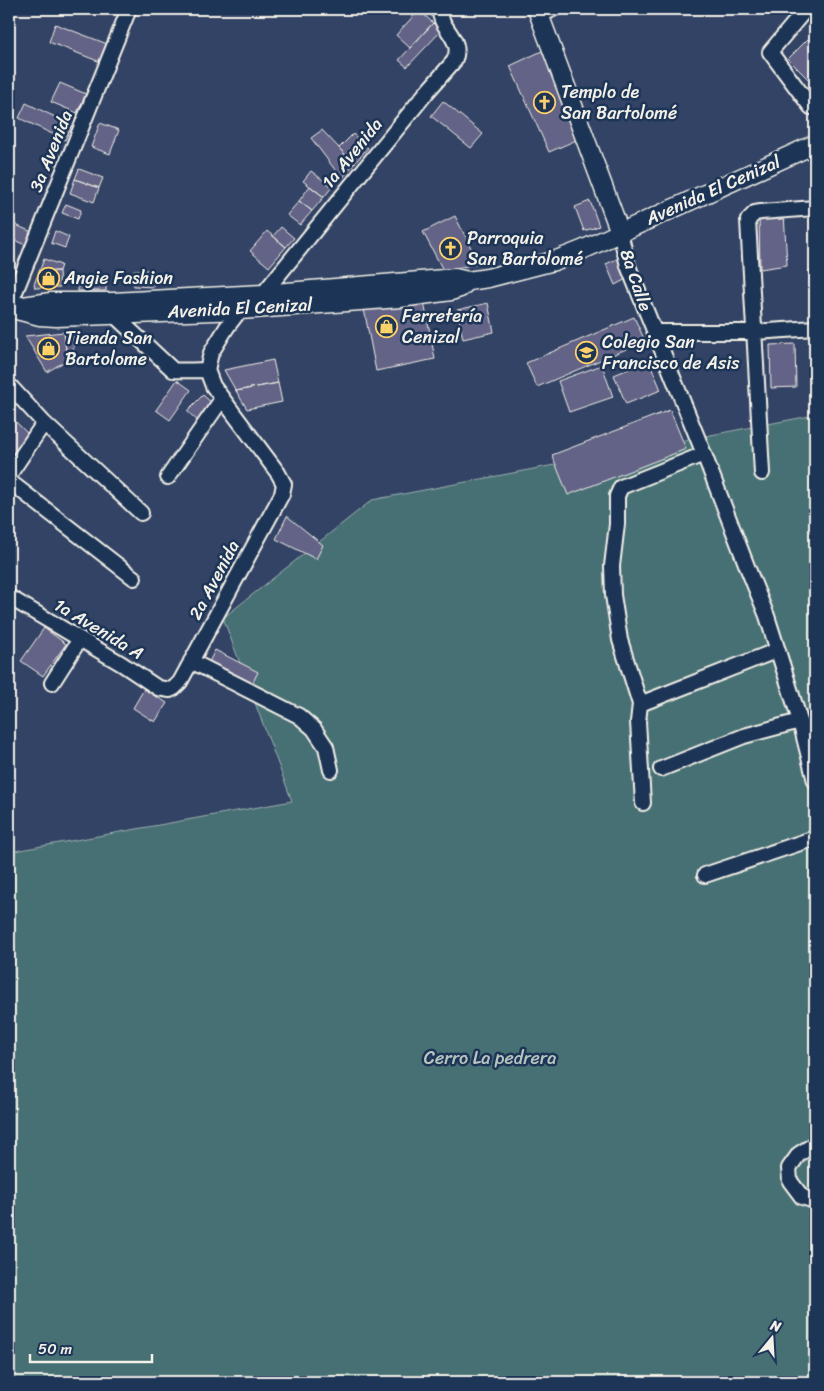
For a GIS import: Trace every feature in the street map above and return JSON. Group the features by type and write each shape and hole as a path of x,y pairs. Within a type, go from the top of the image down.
{"street":[{"name":"3a Avenida","path":"9,308 129,9"},
{"name":"1a Avenida","path":"207,370 211,353 240,310 263,294 454,61 457,50 456,44 441,19 440,9"},
{"path":"806,9 770,52 811,107"},
{"name":"8a Calle","path":"543,11 620,232 628,266 767,616 800,721 815,781"},
{"name":"Avenida El Cenizal","path":"113,308 444,278 468,281 523,270 554,261 815,144"},
{"path":"762,473 748,224 750,217 755,213 815,208"},
{"name":"Avenida El Cenizal","path":"9,308 51,302 113,308 240,310 451,292 460,288 468,281"},
{"path":"113,308 172,370 207,370 209,379 222,399 168,477"},
{"path":"655,332 754,332 815,328"},
{"path":"9,385 44,423 141,514"},
{"name":"2a Avenida","path":"170,690 180,682 282,494 284,484 278,473 222,399"},
{"path":"9,475 44,423"},
{"path":"642,803 638,722 640,704 622,650 614,609 612,566 617,496 621,488 626,485 704,454"},
{"path":"9,481 134,578"},
{"name":"1a Avenida A","path":"9,597 158,688 170,690"},
{"path":"52,683 80,639"},
{"path":"640,704 778,650"},
{"path":"191,661 299,716 314,729 326,747 331,770"},
{"path":"661,769 744,736 800,721"},
{"path":"705,875 815,838"},
{"path":"815,1144 799,1154 789,1168 790,1181 802,1197 815,1200"}],"green space":[{"name":"Cerro La pedrera","path":"815,415 815,1382 9,1382 9,852 292,801 223,618 372,500"}],"building":[{"path":"419,10 433,23 410,48 396,35"},
{"path":"433,23 441,31 407,67 399,60"},
{"path":"55,24 110,45 103,63 49,42"},
{"path":"808,39 815,46 815,74 809,80 788,59"},
{"name":"Templo de San Bartolomé","path":"542,51 581,138 549,152 510,66"},
{"path":"60,83 86,94 77,113 51,102"},
{"path":"443,101 483,134 471,148 431,116"},
{"path":"26,103 72,125 65,140 19,118"},
{"path":"100,123 119,130 110,154 91,147"},
{"path":"322,130 354,164 342,179 311,138"},
{"path":"353,134 368,148 354,164 339,148"},
{"path":"79,169 103,178 99,188 75,179"},
{"path":"311,171 332,187 324,197 303,181"},
{"path":"75,179 99,188 94,202 70,193"},
{"path":"310,186 324,197 312,211 299,201"},
{"path":"299,201 312,211 300,225 287,215"},
{"path":"590,201 599,226 584,231 575,207"},
{"path":"66,204 81,210 78,219 62,213"},
{"path":"784,213 787,265 760,269 759,217"},
{"name":"Parroquia San Bartolomé","path":"455,216 479,264 443,270 423,232"},
{"path":"9,222 34,233 28,246 9,238"},
{"path":"281,227 294,238 286,247 273,236"},
{"path":"55,231 69,237 65,248 51,243"},
{"path":"267,231 286,247 269,267 250,251"},
{"path":"619,258 628,278 615,285 606,264"},
{"path":"44,259 61,265 59,271 39,272"},
{"path":"134,270 154,270 154,287 134,286"},
{"path":"809,270 815,270 815,316 813,316"},
{"name":"Angie Fashion","path":"59,271 60,287 35,288 34,284 39,272"},
{"path":"78,281 106,281 106,291 78,291"},
{"path":"423,297 435,359 376,371 364,309"},
{"path":"488,303 494,332 463,339 457,310"},
{"name":"Colegio San Francisco de Asis","path":"634,317 645,341 537,387 526,363"},
{"path":"73,331 74,357 67,360 64,332"},
{"name":"Tienda San Bartolome","path":"64,332 67,360 47,372 25,336"},
{"path":"795,344 796,387 771,388 770,345"},
{"path":"273,360 278,383 236,391 224,370"},
{"path":"649,361 661,390 626,404 614,375"},
{"path":"602,365 613,397 569,412 558,381"},
{"path":"177,380 191,390 170,420 156,410"},
{"path":"278,383 282,402 247,409 236,391"},
{"path":"203,395 214,405 201,424 187,411"},
{"path":"670,410 686,449 568,495 552,455"},
{"path":"9,415 32,438 15,455 9,449"},
{"path":"287,516 323,545 316,559 276,539"},
{"path":"44,628 66,644 43,676 21,661"},
{"path":"215,650 258,672 252,684 209,662"},
{"path":"144,689 167,703 155,722 133,708"}],"place":[{"name":"Templo de San Bartolomé","path":"545,102"},
{"name":"Parroquia San Bartolomé","path":"451,248"},
{"name":"Angie Fashion","path":"48,278"},
{"name":"Ferretería Cenizal","path":"386,326"},
{"name":"Tienda San Bartolome","path":"49,348"},
{"name":"Colegio San Francisco de Asis","path":"586,352"}]}
